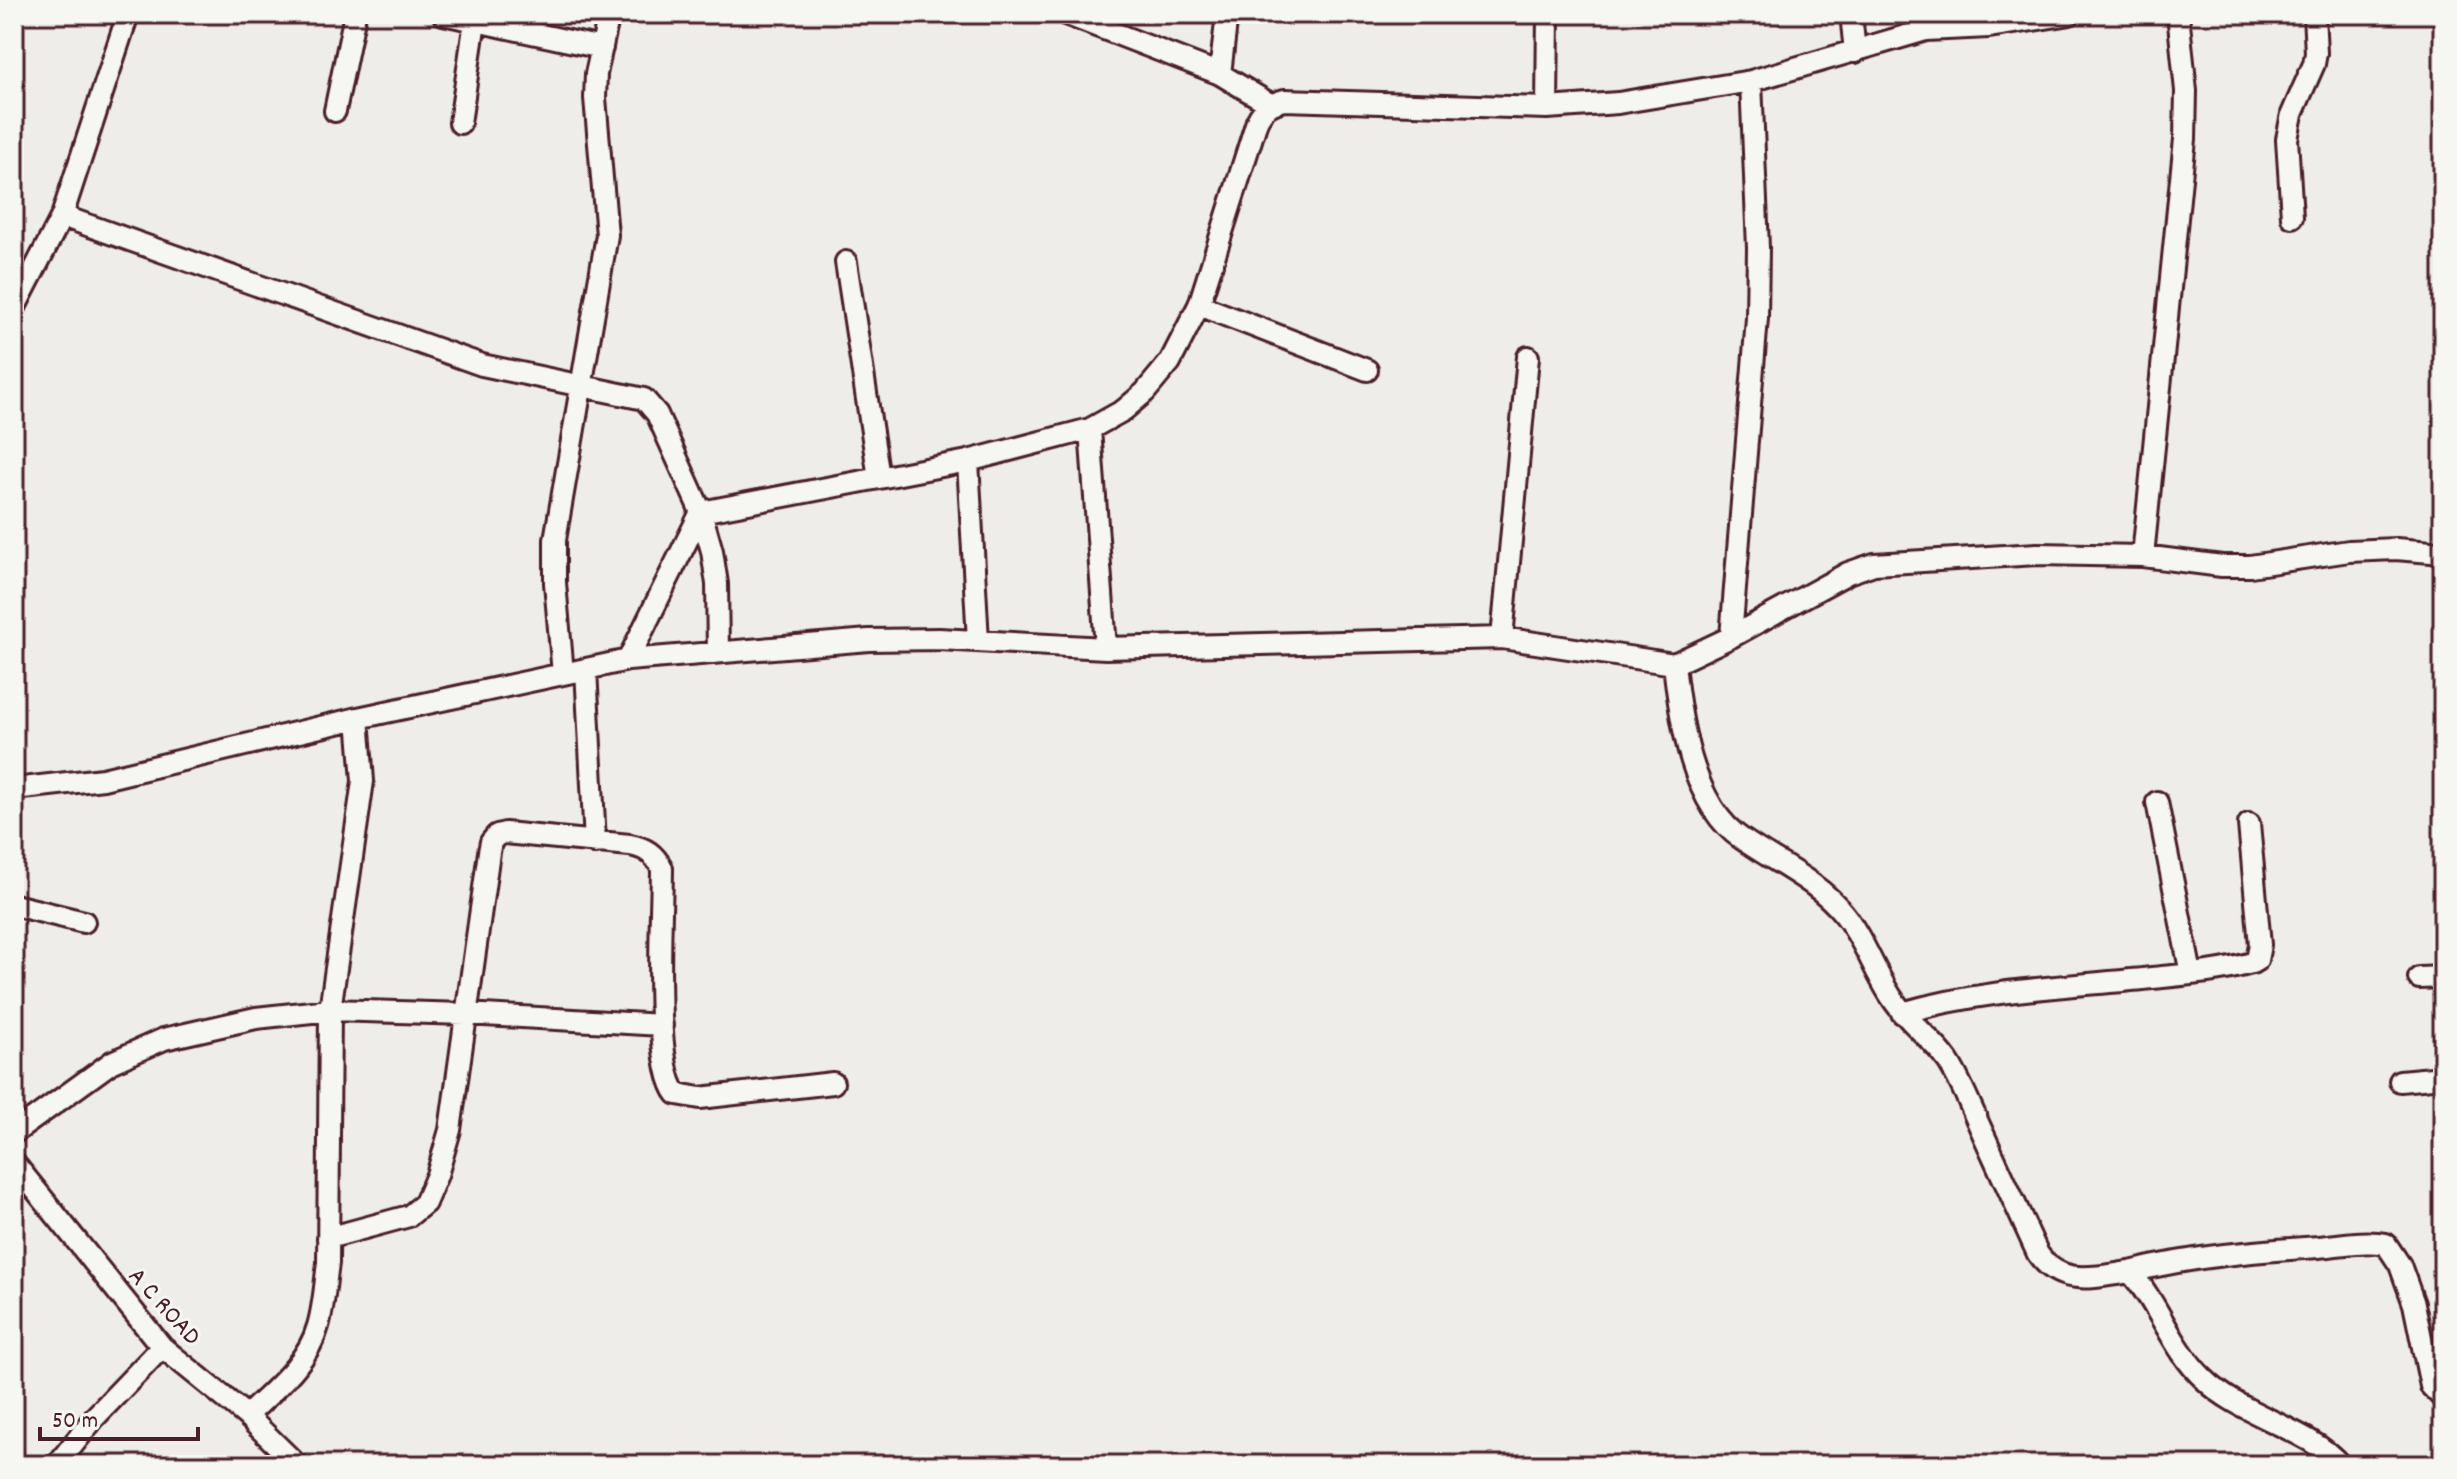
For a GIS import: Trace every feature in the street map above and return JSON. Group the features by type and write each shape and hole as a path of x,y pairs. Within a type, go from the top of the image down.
{"street":[{"path":"14,309 62,216 128,14"},
{"path":"335,111 355,14"},
{"path":"443,14 476,18 602,48"},
{"path":"563,674 555,583 555,540 607,235 595,98 609,14"},
{"path":"1065,14 1220,74 1270,104"},
{"path":"1220,74 1227,14"},
{"path":"1547,108 1548,14"},
{"path":"1851,14 1855,52"},
{"path":"701,512 968,461 1090,429 1124,410 1145,392 1170,362 1199,305 1257,121 1262,109 1270,104 1284,100 1547,108 1618,103 1751,81 1926,30 1989,27 2070,14"},
{"path":"2143,556 2185,139 2186,91 2178,14"},
{"path":"2292,217 2287,139 2292,114 2314,64 2314,14"},
{"path":"460,123 476,18"},
{"path":"1731,637 1757,318 1758,248 1751,81"},
{"path":"62,216 482,365 632,394 644,399 651,406 701,512 717,584 718,652"},
{"path":"846,262 879,478"},
{"path":"1199,305 1367,370"},
{"path":"1502,638 1528,357"},
{"path":"1090,429 1106,648"},
{"path":"968,461 978,641"},
{"path":"628,660 701,512"},
{"path":"14,789 103,779 358,718 628,660 869,640 939,639 1106,648 1502,638 1674,664 1731,637 1835,579 1874,564 2037,554 2143,556 2222,566 2250,566 2349,551 2396,549 2443,553"},
{"path":"1674,664 1677,694 1692,759 1705,797 1718,819 1739,837 1810,882 1842,912 1902,1013 1948,1061 2038,1254 2047,1267 2058,1275 2068,1276 2130,1272 2174,1261 2259,1250 2356,1243 2386,1244 2400,1265 2414,1304 2431,1386 2443,1398"},
{"path":"586,669 595,843"},
{"path":"247,1416 298,1364 312,1341 323,1301 328,1238 330,1010 363,781 358,718"},
{"path":"2157,802 2191,974"},
{"path":"1902,1013 1940,1002 2006,991 2191,974 2241,966 2257,960 2260,945 2249,824"},
{"path":"328,1238 409,1216 425,1203 450,1130 491,842 497,835 505,833 641,847 655,855 662,868 665,1065 677,1094 700,1098 833,1083"},
{"path":"14,905 84,922"},
{"path":"2419,978 2443,977"},
{"path":"14,1133 112,1062 164,1039 256,1018 330,1010 662,1025"},
{"path":"2400,1081 2443,1077"},
{"name":"A C ROAD","path":"14,1163 162,1347 247,1416 297,1465"},
{"path":"2130,1272 2142,1285 2180,1349 2202,1378 2235,1403 2304,1439 2340,1465"},
{"path":"57,1465 94,1418 162,1347"}]}
